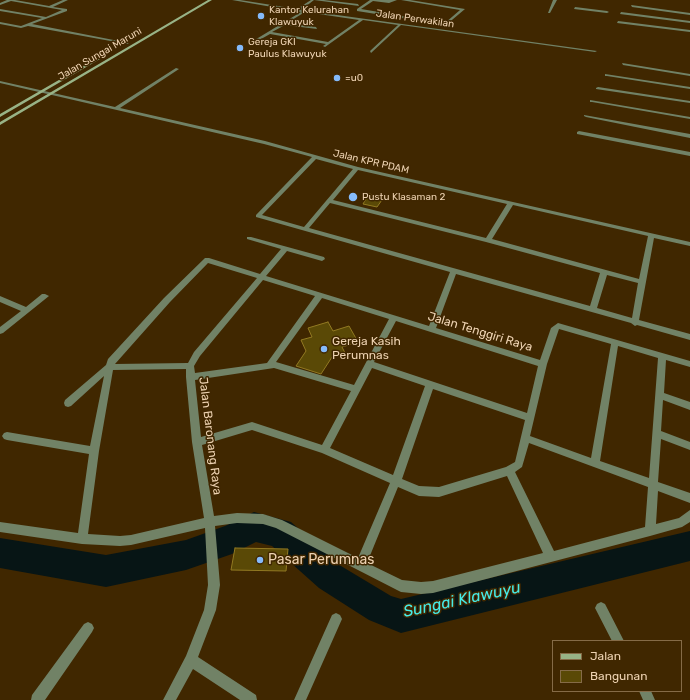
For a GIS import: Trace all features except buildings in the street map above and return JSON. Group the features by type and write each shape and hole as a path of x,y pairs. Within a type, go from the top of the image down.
{"main road":[{"name":"Jalan Sungai Maruni","path":"120,47 202,0"},
{"name":"Jalan Sungai Maruni","path":"0,124 210,0"},
{"name":"Jalan Sungai Maruni","path":"0,116 100,58"}],"street":[{"path":"0,4 10,0 67,10 29,25 19,27 0,23"},
{"path":"49,7 66,0"},
{"name":"Jalan Perwakilan","path":"234,0 400,25 595,51"},
{"path":"298,10 313,0"},
{"path":"316,0 358,5"},
{"path":"396,0 390,2 371,0 358,10 400,18 446,24 463,9 403,0"},
{"path":"549,12 555,0"},
{"path":"577,2 574,10 607,12"},
{"path":"632,6 690,14"},
{"path":"0,10 46,18"},
{"path":"254,42 286,24 304,11"},
{"path":"621,13 690,22"},
{"path":"393,24 400,18"},
{"path":"322,47 362,19"},
{"path":"618,22 690,31"},
{"path":"286,24 316,28"},
{"path":"29,25 126,43"},
{"path":"371,52 400,25"},
{"path":"270,33 329,43"},
{"path":"623,64 690,75"},
{"path":"117,108 177,70"},
{"path":"607,75 690,88"},
{"name":"Jalan KPR PDAM","path":"0,82 265,143 357,168 690,244"},
{"path":"598,88 690,102"},
{"path":"592,101 690,118"},
{"path":"586,116 690,136"},
{"path":"579,133 690,154"},
{"path":"316,157 258,216 635,323 690,337"},
{"path":"305,229 357,168"},
{"path":"328,201 488,240 642,282"},
{"path":"488,240 511,204"},
{"path":"635,323 651,236"},
{"path":"250,238 322,258"},
{"name":"Jalan Baronang Raya","path":"169,700 191,660 210,610 214,585 210,525 197,442 190,366 197,354 286,249"},
{"name":"Jalan Tenggiri Raya","path":"109,367 114,357 205,261 210,260 393,319 543,364 557,326 690,364"},
{"path":"431,330 454,271"},
{"path":"593,310 604,272"},
{"path":"270,365 320,295"},
{"path":"0,330 45,296"},
{"path":"0,299 27,310"},
{"path":"324,450 393,319"},
{"path":"595,464 615,343"},
{"path":"650,531 662,357"},
{"path":"370,364 430,386 530,418"},
{"path":"197,442 252,426 324,450 419,491 439,492 509,471 519,464 543,364"},
{"path":"190,377 270,365 357,389"},
{"path":"68,403 109,367 190,366"},
{"path":"82,539 94,451 109,367"},
{"path":"360,566 396,481 430,386"},
{"path":"659,395 690,406"},
{"path":"656,433 690,446"},
{"path":"7,436 94,451"},
{"path":"526,438 653,486 690,498"},
{"path":"509,471 551,557"},
{"path":"0,527 82,539 131,540 251,517 269,520 405,587 421,588 433,587 650,531 682,522 690,515"},
{"path":"600,608 617,640"},
{"path":"300,700 336,619"},
{"path":"37,700 88,628"},
{"path":"191,660 252,700"}],"waterway":[{"name":"Sungai Klawuyu","path":"0,553 106,571 186,555 232,539 254,527 280,533 330,577 381,608 401,616 690,546"}],"place":[{"name":"Kantor Kelurahan Klawuyuk","path":"261,16"},
{"name":"Gereja GKI Paulus Klawuyuk","path":"240,48"},
{"name":"=u0","path":"337,78"},
{"name":"Pustu Klasaman 2","path":"353,197"},
{"name":"Gereja Kasih Perumnas","path":"324,349"},
{"name":"Pasar Perumnas","path":"260,560"}]}
